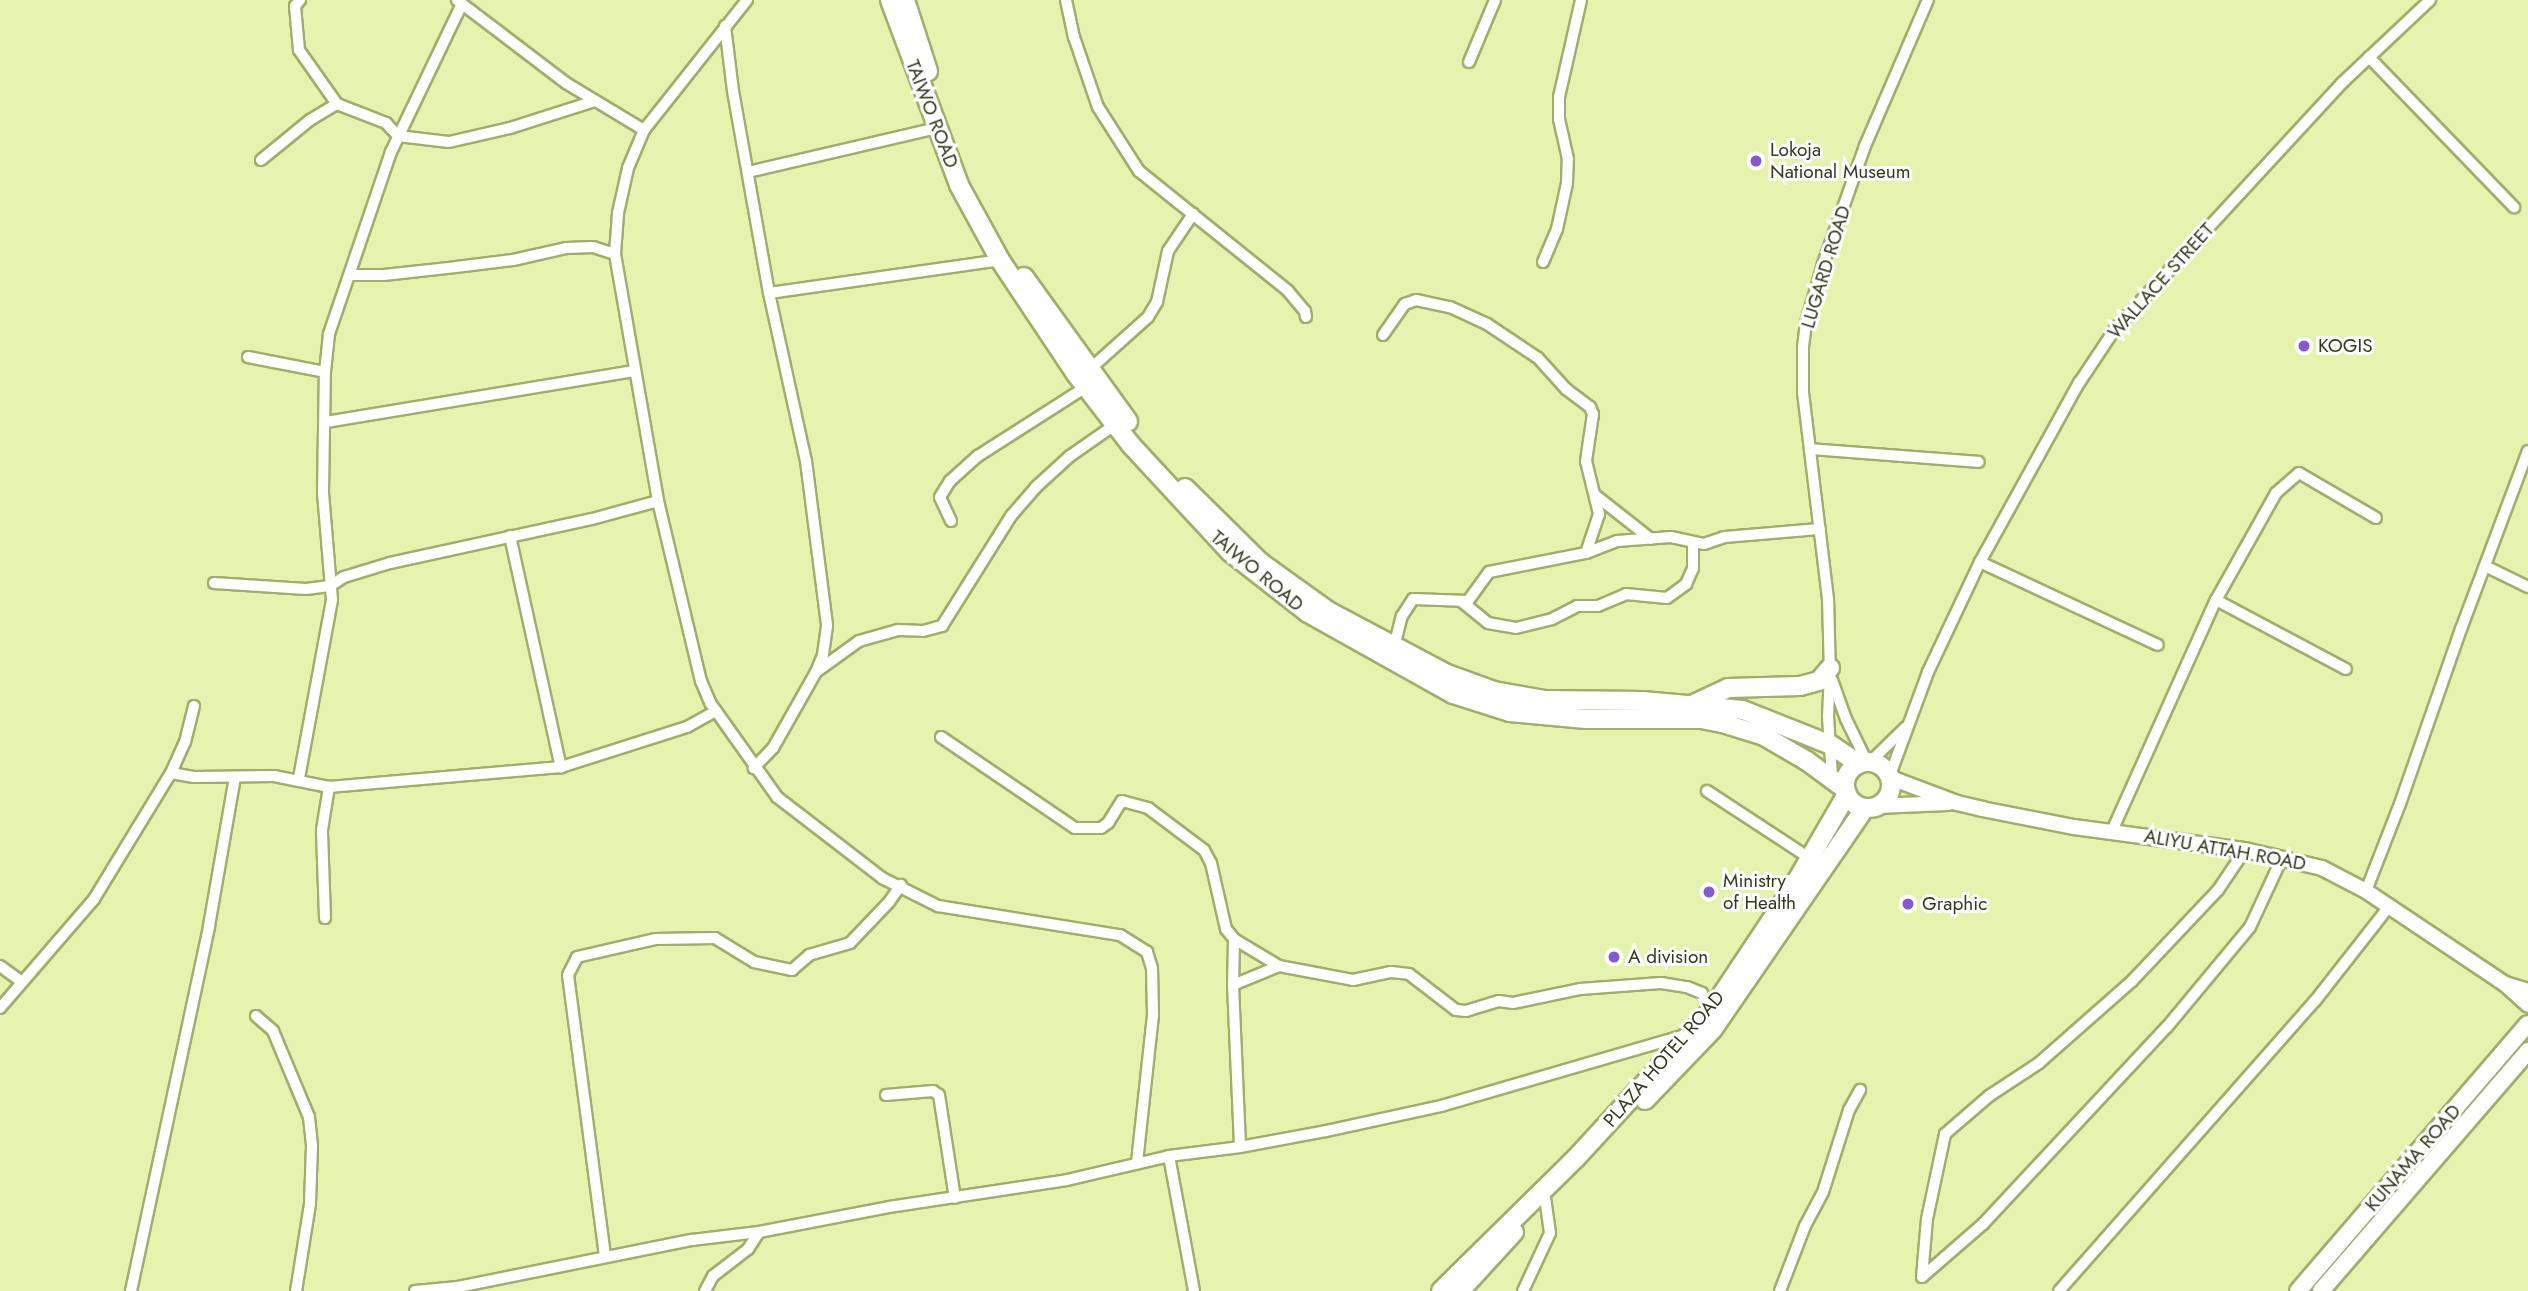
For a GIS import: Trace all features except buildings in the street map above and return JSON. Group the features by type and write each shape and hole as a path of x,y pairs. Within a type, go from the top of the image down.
{"main road":[{"name":"TAIWO ROAD","path":"890,0 959,185 1000,260 1088,378 1155,456 1260,562 1328,611 1447,674 1494,691 1545,700 1694,704 1743,710 1831,745 1865,762"},
{"name":"TAIWO ROAD","path":"905,0 971,186 1027,282 1116,424 1203,525 1230,552 1272,586 1354,641 1453,695 1510,712 1586,719 1702,719 1722,723 1764,736 1841,787"},
{"path":"1694,704 1728,688 1800,686 1819,681 1830,671"},
{"path":"1865,762 1882,766 1891,777 1887,799 1871,807 1854,804 1841,787 1849,771 1865,762"},
{"name":"PLAZA HOTEL ROAD","path":"1441,1291 1576,1158 1686,1035 1712,1020 1811,859 1841,787"},
{"name":"PLAZA HOTEL ROAD","path":"1460,1291 1712,1020 1871,807"},
{"name":"KUNAMA ROAD","path":"2298,1291 2528,1024"},
{"name":"KUNAMA ROAD","path":"2321,1291 2528,1051"}],"street":[{"path":"300,0 295,6 299,50 337,104 386,123 398,136 449,142 510,128 595,101"},
{"path":"747,0 645,130 628,168 618,214 615,254 658,501 691,651 701,681 716,711 754,768 792,811 882,878 901,885 938,906 1120,935 1147,952 1152,968 1153,1015 1137,1162"},
{"path":"1066,0 1074,37 1103,117 1139,171 1288,291 1305,311 1306,317"},
{"path":"1469,62 1495,0"},
{"path":"1543,262 1557,229 1567,183 1568,159 1559,118 1559,97 1581,0"},
{"name":"LUGARD ROAD","path":"1830,671 1828,599 1801,370 1806,323 1865,146 1928,0"},
{"name":"WALLACE STREET","path":"1891,777 1928,672 1980,562 2079,383 2115,329 2369,57 2430,0"},
{"path":"299,778 327,638 331,586 323,492 325,372 329,334 398,136 459,2 566,83 645,130"},
{"path":"725,26 769,293 806,461 827,625 823,655 816,672 773,748 754,768"},
{"path":"2369,57 2514,207"},
{"path":"261,160 310,120 337,104"},
{"path":"748,172 937,128"},
{"path":"951,521 940,497 950,481 978,456 1088,378 1148,317 1157,302 1168,251 1193,214"},
{"path":"351,275 384,275 467,266 566,248 593,247 615,254"},
{"path":"769,293 1000,260"},
{"path":"1383,335 1405,304 1416,300 1450,307 1486,324 1538,358 1593,414 1586,461 1599,514 1586,552"},
{"path":"248,357 325,372"},
{"path":"326,422 634,371"},
{"path":"816,672 859,641 898,630 923,631 942,626 1012,516 1036,487 1070,456 1116,424"},
{"path":"1810,449 1979,462"},
{"path":"2366,891 2528,452"},
{"path":"2112,831 2216,600 2276,493 2298,473 2376,518"},
{"path":"1595,495 1651,538"},
{"path":"214,583 306,589 331,586 362,571 658,501"},
{"path":"1394,647 1402,617 1413,599 1468,601 1489,572 1586,552 1617,541 1671,537 1693,543 1820,528"},
{"path":"510,537 561,767"},
{"path":"1461,601 1488,623 1516,628 1552,619 1577,606 1598,606 1626,594 1667,598 1686,584 1693,568 1693,543"},
{"path":"1980,562 2158,645"},
{"path":"2484,566 2528,587"},
{"path":"2216,600 2346,669"},
{"path":"1830,671 1828,716 1831,745 1841,787"},
{"path":"1830,671 1846,719 1865,762 1908,725"},
{"path":"0,1008 94,899 171,773 185,742 194,706"},
{"path":"171,773 194,777 299,778 330,787 561,767 687,727 716,711"},
{"path":"941,737 1075,828 1101,828 1108,823 1122,801 1148,808 1204,850 1211,863 1227,929 1234,939 1279,966 1353,980 1391,972 1409,974 1456,1010 1466,1012 1499,1001 1513,1003 1580,989 1661,983 1687,987 1702,993 1712,1020"},
{"path":"131,1291 209,926 235,777"},
{"path":"1891,777 1957,803"},
{"path":"325,918 322,830 330,787"},
{"path":"1707,791 1811,859"},
{"path":"1871,807 1957,803"},
{"name":"ALIYU ATTAH ROAD","path":"1957,803 2074,827 2245,850 2322,868 2366,891 2505,984 2528,1005"},
{"path":"2245,850 2218,890 2132,981 2039,1063 1989,1096 1945,1134 1927,1219 1922,1277 1983,1224 2167,1027 2250,927 2282,858"},
{"path":"605,1256 568,975 577,957 655,939 715,938 754,962 792,970 809,955 850,943 882,911 901,885"},
{"path":"2059,1291 2315,1001 2388,908"},
{"path":"1234,939 1233,985 1240,1147"},
{"path":"0,966 22,982"},
{"path":"1233,985 1279,966"},
{"name":"ALIYU ATTAH ROAD","path":"2505,984 2528,991"},
{"path":"256,1016 273,1031 309,1117 312,1146 310,1204 296,1291"},
{"path":"415,1291 458,1287 605,1256 1067,1180 1137,1162 1240,1147 1441,1106 1686,1035"},
{"path":"1780,1291 1805,1226 1823,1192 1849,1110 1860,1090"},
{"path":"886,1095 933,1091 939,1095 955,1198"},
{"path":"1169,1156 1194,1291"},
{"path":"1523,1291 1550,1233 1545,1199"},
{"path":"705,1291 713,1276 748,1249 759,1232"}],"place":[{"name":"Lokoja National Museum","path":"1756,161"},
{"name":"KOGIS","path":"2304,346"},
{"name":"Ministry of Health","path":"1709,892"},
{"name":"Graphic","path":"1908,904"},
{"name":"A division","path":"1614,957"}]}
